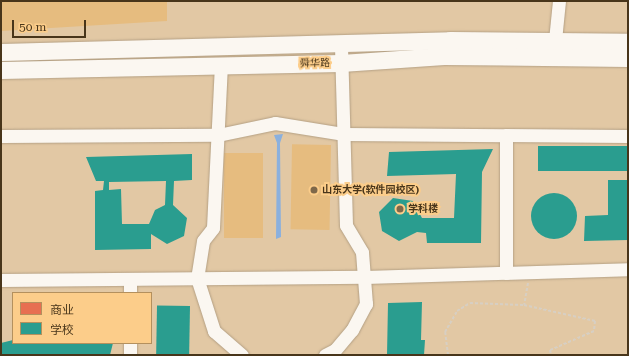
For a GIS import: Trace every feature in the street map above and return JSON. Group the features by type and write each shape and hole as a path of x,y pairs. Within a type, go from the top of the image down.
{"main road":[{"name":"舜华路","path":"1,70 221,64 341,63 628,42"},
{"name":"舜华路","path":"1,52 341,43 553,47 628,58"}],"street":[{"path":"553,47 559,1"},
{"path":"325,355 335,350 352,330 366,304 362,252 346,225 341,43"},
{"path":"221,64 213,228 203,241 197,278 214,331 242,355"},
{"path":"1,136 218,135 276,123 344,134 628,136"},
{"path":"506,135 506,273"},
{"path":"1,280 365,277 628,269"},
{"path":"130,279 130,292"},
{"path":"130,344 130,355"}],"path":[{"path":"524,305 530,272"},
{"path":"448,355 445,332 457,312 470,303 524,305 595,321 594,330 550,350 551,355"}],"shaded area":[{"path":"1,1 167,1 167,21 1,31"},
{"path":"292,144 331,145 330,230 291,229"},
{"path":"224,153 263,153 263,238 224,238"}],"water":[{"path":"283,134 280,143 281,237 276,239 277,143 274,135"}],"building: 商业":[{"path":"7,349 7,355 1,355 1,351"}],"building: 学校":[{"path":"538,146 628,146 628,171 538,171"},
{"name":"学科楼","path":"493,149 482,172 481,243 427,243 426,233 417,232 399,241 382,231 379,212 393,198 413,201 422,218 454,218 456,174 387,176 389,152"},
{"path":"192,154 192,180 174,181 173,205 187,218 184,236 167,244 151,234 151,249 95,250 95,191 103,190 104,181 96,181 86,157","holes":["166,181 165,205 155,210 149,224 122,224 121,189 109,190 109,182"]},
{"path":"608,180 628,180 628,240 584,241 585,216 608,215"},
{"path":"554,193 567,197 573,203 577,216 573,229 567,235 554,239 541,235 535,229 531,216 535,203 541,197"},
{"path":"422,302 421,340 425,340 424,355 387,355 388,303"},
{"path":"157,305 190,306 189,355 156,354"},
{"path":"12,340 12,344 113,344 110,355 1,355 1,343"}],"place":[{"name":"山东大学(软件园校区)","path":"314,190"},
{"name":"学科楼","path":"400,209"}]}
